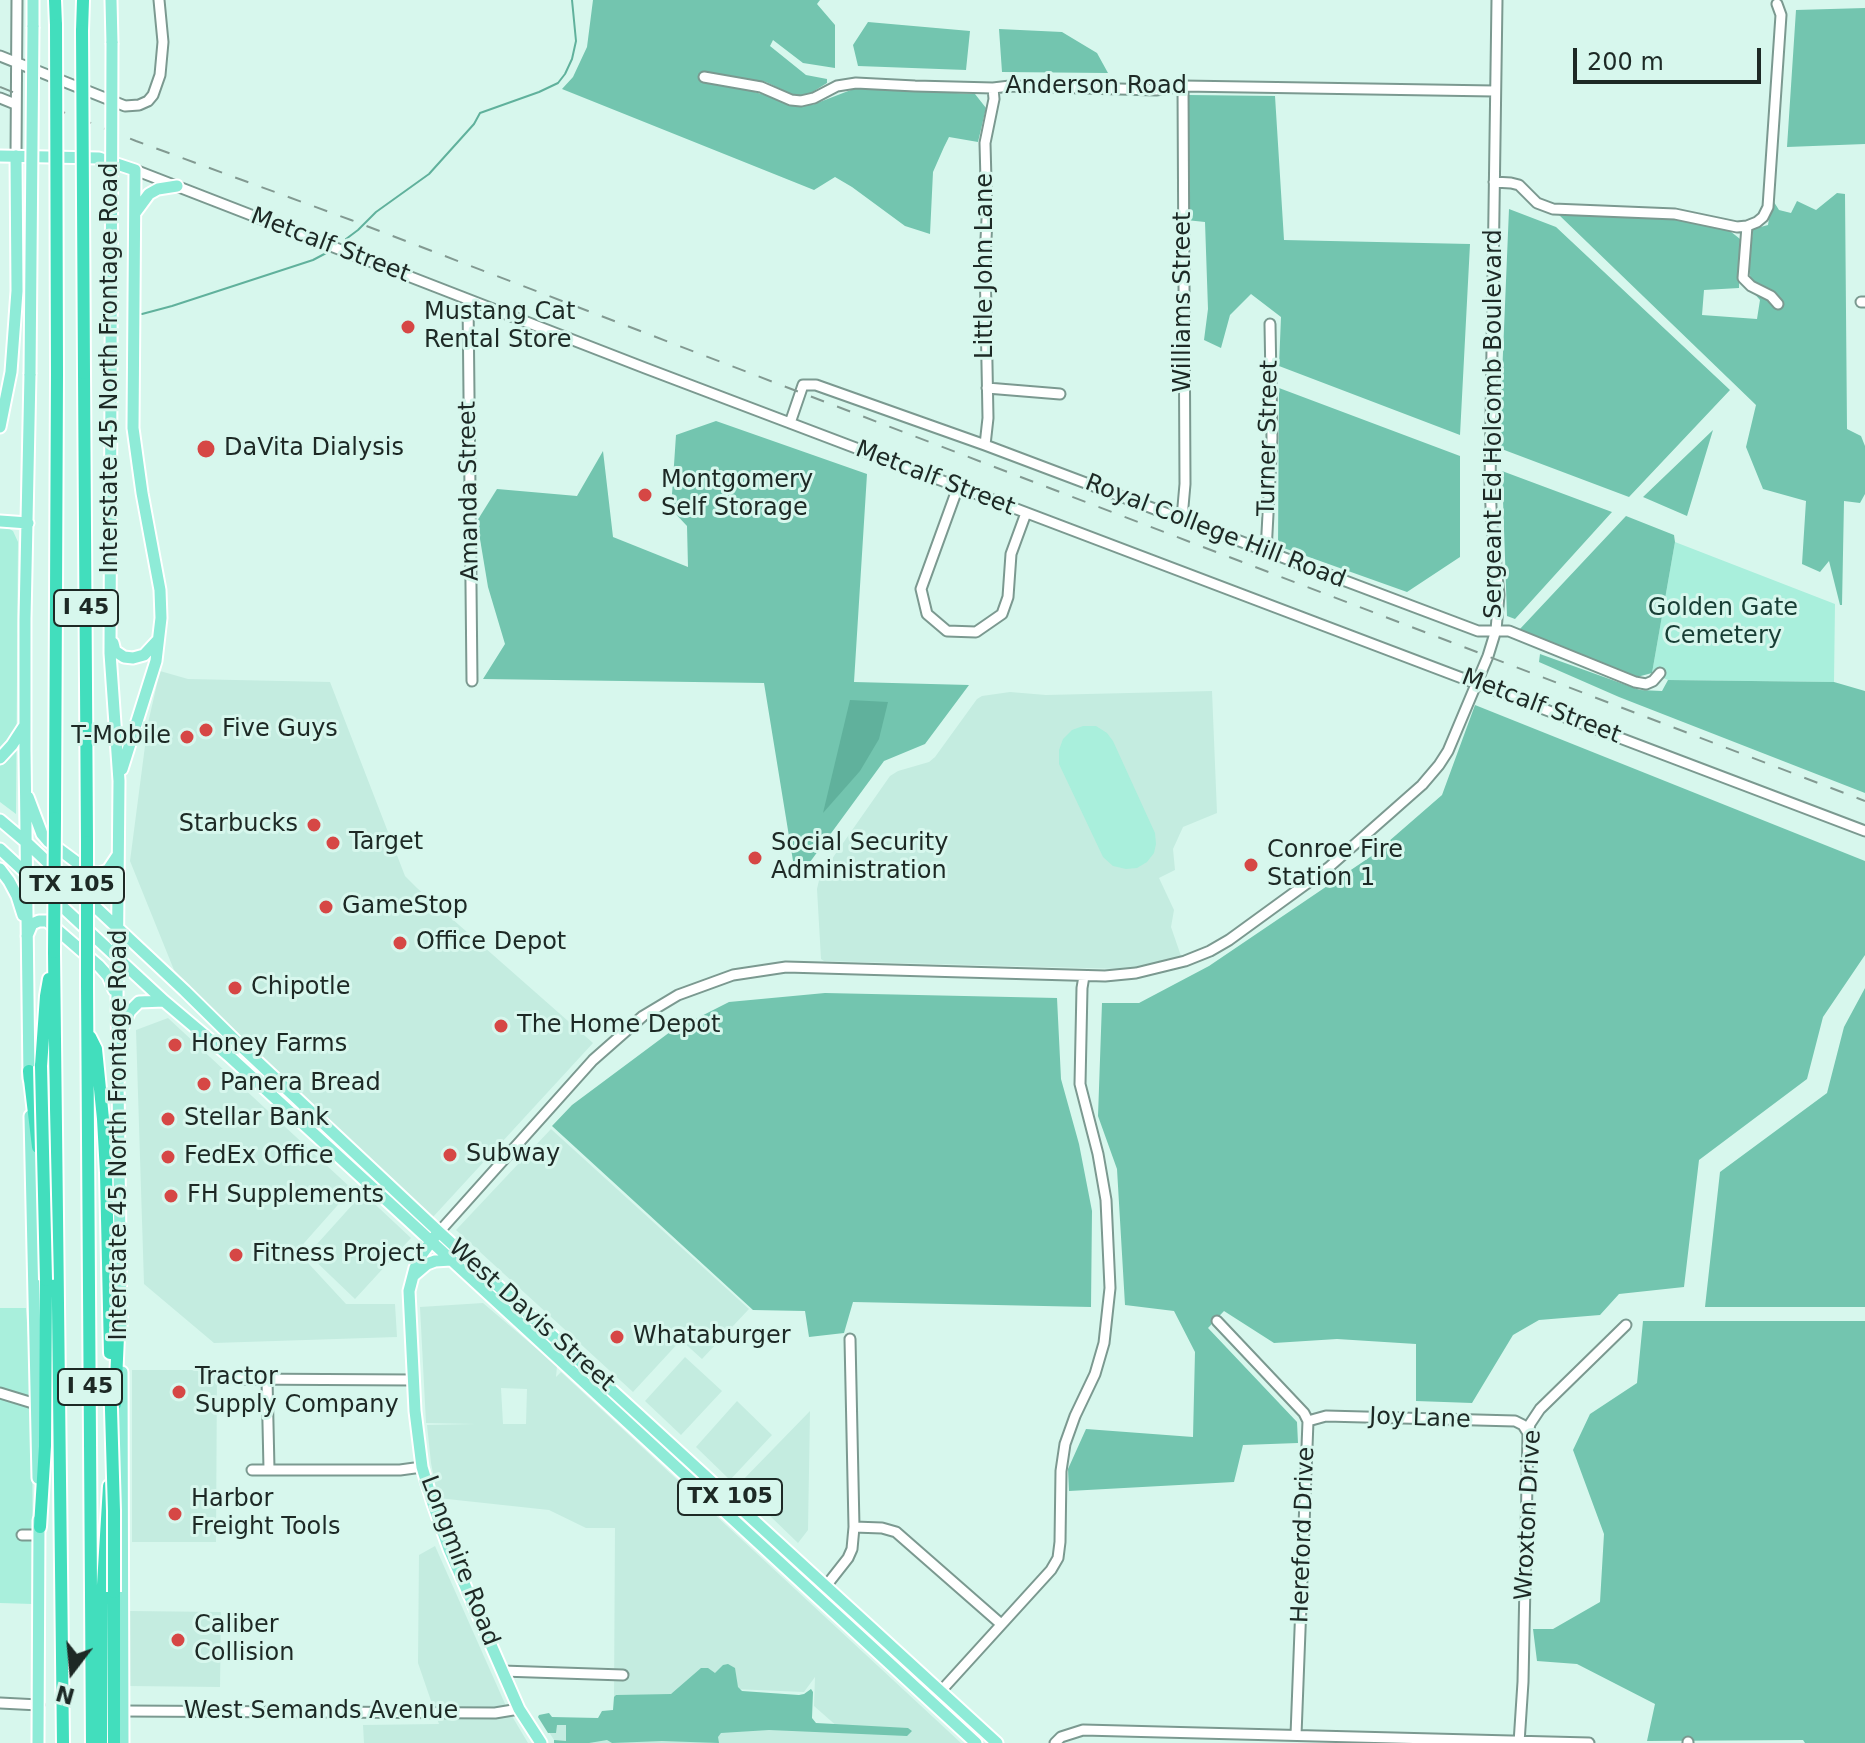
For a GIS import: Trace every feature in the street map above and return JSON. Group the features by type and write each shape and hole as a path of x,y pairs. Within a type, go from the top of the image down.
{"highway":[{"name":"I 45","path":"55,0 54,952 63,1743"},
{"name":"I 45","path":"83,0 92,1743"},
{"path":"40,1531 46,1432 46,1280 35,1068 54,952"},
{"path":"87,1030 96,1049 106,1173 114,1511 114,1743"},
{"path":"35,1068 60,1383"},
{"path":"101,1743 102,1601 121,1318"}],"main road":[{"path":"33,0 25,789 26,931 35,1068 36,1404 40,1531 38,1743"},
{"name":"Interstate 45 North Frontage Road","path":"111,0 110,637 119,781 117,998 123,1743"},
{"name":"Metcalf Street","path":"0,156 99,158 135,170"},
{"path":"0,427 11,372 17,291 16,156"},
{"path":"119,781 156,661 161,618 160,590 133,428 135,170"},
{"path":"135,214 149,194 177,186"},
{"path":"0,521 28,523"},
{"path":"110,637 115,651 133,658 144,655 158,640"},
{"path":"0,758 25,725"},
{"path":"25,789 42,834 91,873 108,870 118,855"},
{"name":"West Davis Street","path":"0,820 185,991 435,1236 451,1260 976,1743"},
{"name":"West Davis Street","path":"0,849 164,1001 680,1452 997,1743"},
{"path":"0,869 17,896 26,931"},
{"path":"26,931 32,924 47,921 99,966 108,976 117,998"},
{"path":"118,1037 130,1011 139,1002 164,1001"},
{"name":"Longmire Road","path":"435,1236 411,1278 409,1303 422,1467 441,1529 502,1671 519,1709 541,1743"},
{"path":"411,1278 427,1264 451,1260"},
{"path":"617,1412 632,1419 669,1452 680,1452"},
{"path":"770,1553 782,1557 811,1583 826,1586"},
{"path":"814,1594 828,1597 858,1623 870,1628"},
{"path":"887,1661 895,1662 930,1694 940,1692"}],"street":[{"path":"16,156 17,0"},
{"path":"0,56 125,106 139,105 153,95 160,75 163,42 159,0"},
{"name":"Sergeant Ed Holcomb Boulevard","path":"435,1236 611,1043 643,1016 693,988 733,975 786,967 1084,976 1158,969 1210,951 1229,940 1328,868 1422,785 1448,751 1496,630 1499,595 1490,488 1497,0"},
{"path":"1494,182 1519,185 1537,203 1553,209 1675,214 1737,227 1747,226 1763,217 1768,207 1781,15 1775,1"},
{"name":"Anderson Road","path":"704,77 761,87 801,101 837,86 856,83 993,88 1156,90 1183,86 1494,91"},
{"name":"Williams Street","path":"1182,518 1185,484 1183,86"},
{"name":"Little John Lane","path":"985,445 988,418 985,143 994,99 993,88"},
{"path":"0,98 15,104"},
{"name":"Metcalf Street","path":"135,170 468,300 1865,831"},
{"path":"1747,226 1743,278 1778,304"},
{"name":"Amanda Street","path":"468,300 472,681"},
{"name":"Turner Street","path":"1266,552 1272,438 1270,324"},
{"name":"Royal College Hill Road","path":"790,423 803,385 816,385 1182,518 1478,631 1512,632 1635,682 1646,684 1660,673"},
{"path":"987,388 1060,394"},
{"path":"958,487 921,589 927,614 947,631 976,632 1002,614 1008,597 1011,554 1026,513"},
{"path":"940,1692 1051,1570 1058,1558 1065,1444 1100,1361 1104,1343 1109,1312 1106,1200 1080,1084 1084,976"},
{"name":"Hereford Drive","path":"1217,1321 1304,1413 1308,1421 1296,1735"},
{"name":"Wroxton Drive","path":"1519,1742 1530,1424 1540,1409 1626,1325"},
{"path":"826,1586 852,1549 850,1339"},
{"path":"236,1379 413,1380"},
{"path":"267,1379 269,1469"},
{"path":"0,1393 36,1404"},
{"name":"Joy Lane","path":"1308,1421 1326,1416 1515,1421 1523,1425 1528,1433"},
{"path":"252,1470 400,1470 422,1467"},
{"path":"854,1527 896,1532 1001,1624"},
{"path":"22,1535 40,1531"},
{"path":"502,1671 623,1675"},
{"path":"0,1703 39,1705"},
{"name":"West Semands Avenue","path":"123,1711 495,1713 519,1709"},
{"path":"1055,1743 1061,1737 1083,1730 1589,1743"}],"shaded area":[{"path":"593,0 820,0 817,4 835,25 835,68 803,63 773,40 770,46 806,75 827,79 827,83 806,96 793,95 766,82 703,72 700,81 812,105 856,88 975,94 986,108 978,142 949,137 933,172 930,234 905,226 835,177 814,190 562,89 573,77 587,47"},
{"path":"1865,8 1865,144 1787,147 1796,10"},
{"path":"868,22 970,31 966,70 858,66 853,45"},
{"path":"999,29 1062,32 1097,53 1108,73 1002,72"},
{"path":"1189,95 1275,96 1284,240 1470,244 1460,435 1279,366 1281,317 1251,294 1230,315 1221,348 1204,340 1208,309 1205,222 1186,220"},
{"path":"1837,193 1845,194 1847,429 1861,436 1865,446 1865,494 1860,503 1844,501 1842,605 1829,561 1820,572 1802,564 1806,501 1763,489 1746,447 1756,405 1559,215 1685,219 1730,231 1740,239 1739,288 1704,290 1702,315 1757,319 1760,300 1752,291 1749,267 1753,229 1768,225 1772,199 1779,210 1791,213 1797,201 1816,210"},
{"path":"1509,209 1556,227 1730,390 1629,497 1499,448"},
{"path":"1279,388 1460,456 1460,557 1407,592 1278,546"},
{"path":"716,421 867,474 854,682 969,685 925,744 884,761 810,862 794,867 764,683 483,679 505,644 488,587 477,521 497,489 577,496 603,451 613,537 688,567 687,526 671,509 676,435"},
{"path":"1713,430 1687,516 1643,497"},
{"path":"1502,471 1612,512 1515,619 1507,616"},
{"path":"1626,516 1674,535 1675,542 1652,673 1637,677 1519,630"},
{"path":"1540,654 1640,690 1662,691 1668,680 1834,682 1865,691 1865,793 1619,697 1539,662"},
{"path":"160,671 188,679 330,682 405,876 593,1043 433,1217 232,1032 174,970 130,861 148,723"},
{"path":"1212,691 1217,813 1183,827 1173,849 1175,870 1159,878 1174,910 1171,927 1181,956 1122,969 821,959 817,889 820,876 890,776 935,757 977,699 1010,692 1046,695"},
{"path":"850,700 888,702 879,739 860,771 823,813"},
{"path":"1475,705 1865,861 1865,955 1823,1017 1807,1079 1699,1160 1684,1287 1619,1294 1600,1315 1539,1320 1513,1335 1472,1403 1416,1401 1416,1344 1337,1339 1274,1343 1224,1311 1208,1328 1297,1422 1298,1443 1243,1445 1234,1482 1069,1491 1068,1469 1086,1429 1193,1437 1195,1352 1174,1311 1125,1305 1117,1169 1098,1116 1102,1003 1139,1003 1209,966 1373,855 1442,795"},
{"path":"1865,988 1865,1307 1705,1307 1720,1172 1827,1093 1844,1027"},
{"path":"825,993 1057,998 1061,1079 1079,1144 1092,1211 1091,1307 853,1302 844,1333 809,1337 805,1311 753,1310 552,1126 572,1105 670,1032 729,1002"},
{"path":"168,1018 352,1189 297,1251 346,1304 395,1304 397,1337 214,1343 144,1284 136,1030"},
{"path":"551,1129 749,1309 702,1359 681,1340 633,1392 456,1230"},
{"path":"363,1193 411,1238 355,1299 308,1254"},
{"path":"483,1303 557,1366 556,1377 561,1372 961,1743 556,1743 540,1718 839,1728 814,1706 815,1677 804,1692 734,1689 665,1701 614,1697 615,1528 586,1528 549,1510 438,1498 427,1425 476,1424 426,1423 420,1307","holes":["501,1388 527,1389 526,1424 503,1424"]},
{"path":"1643,1321 1865,1321 1865,1743 1805,1743 1803,1740 1647,1741 1655,1704 1577,1664 1537,1661 1533,1629 1553,1629 1600,1602 1604,1534 1573,1450 1590,1414 1637,1383"},
{"path":"685,1357 722,1391 681,1435 645,1401"},
{"path":"132,1370 217,1370 216,1542 132,1542"},
{"path":"737,1401 772,1435 730,1480 696,1447"},
{"path":"810,1411 808,1530 798,1543 738,1485"},
{"path":"435,1546 506,1706 528,1743 364,1743 363,1725 439,1724 418,1663 419,1555"},
{"path":"129,1611 221,1612 220,1687 128,1686"},
{"path":"728,1664 735,1668 738,1687 742,1691 799,1695 811,1689 812,1718 816,1723 908,1728 912,1731 907,1736 769,1730 721,1733 719,1743 612,1743 607,1740 554,1743 554,1740 566,1741 566,1725 557,1725 556,1733 548,1733 538,1717 549,1713 552,1717 598,1718 602,1711 613,1710 616,1695 671,1694 701,1668 715,1673"}],"green space":[{"path":"0,528 13,531 18,542 16,814 0,802"},
{"name":"Golden Gate Cemetery","path":"1675,542 1835,604 1834,682 1668,680 1652,673"},
{"path":"1096,726 1113,741 1155,833 1154,853 1137,868 1113,866 1103,857 1059,764 1063,739 1072,730"},
{"path":"0,1308 26,1308 32,1397 33,1604 0,1603"}],"waterway":[{"path":"346,239 376,212 429,174 474,124 480,113 558,83 572,59 576,41 572,0"},
{"path":"142,314 313,260 330,251"}],"railway":[{"path":"0,87 1865,801"}],"place":[{"name":"Mustang Cat Rental Store","path":"408,327"},
{"name":"DaVita Dialysis","path":"206,449"},
{"name":"Montgomery Self Storage","path":"645,495"},
{"name":"Five Guys","path":"206,730"},
{"name":"T-Mobile","path":"187,737"},
{"name":"Starbucks","path":"314,825"},
{"name":"Target","path":"333,843"},
{"name":"Social Security Administration","path":"755,858"},
{"name":"Conroe Fire Station 1","path":"1251,865"},
{"name":"GameStop","path":"326,907"},
{"name":"Office Depot","path":"400,943"},
{"name":"Chipotle","path":"235,988"},
{"name":"The Home Depot","path":"501,1026"},
{"name":"Honey Farms","path":"175,1045"},
{"name":"Panera Bread","path":"204,1084"},
{"name":"Stellar Bank","path":"168,1119"},
{"name":"Subway","path":"450,1155"},
{"name":"FedEx Office","path":"168,1157"},
{"name":"FH Supplements","path":"171,1196"},
{"name":"Fitness Project","path":"236,1255"},
{"name":"Whataburger","path":"617,1337"},
{"name":"Tractor Supply Company","path":"179,1392"},
{"name":"Harbor Freight Tools","path":"175,1514"},
{"name":"Caliber Collision","path":"178,1640"}]}
